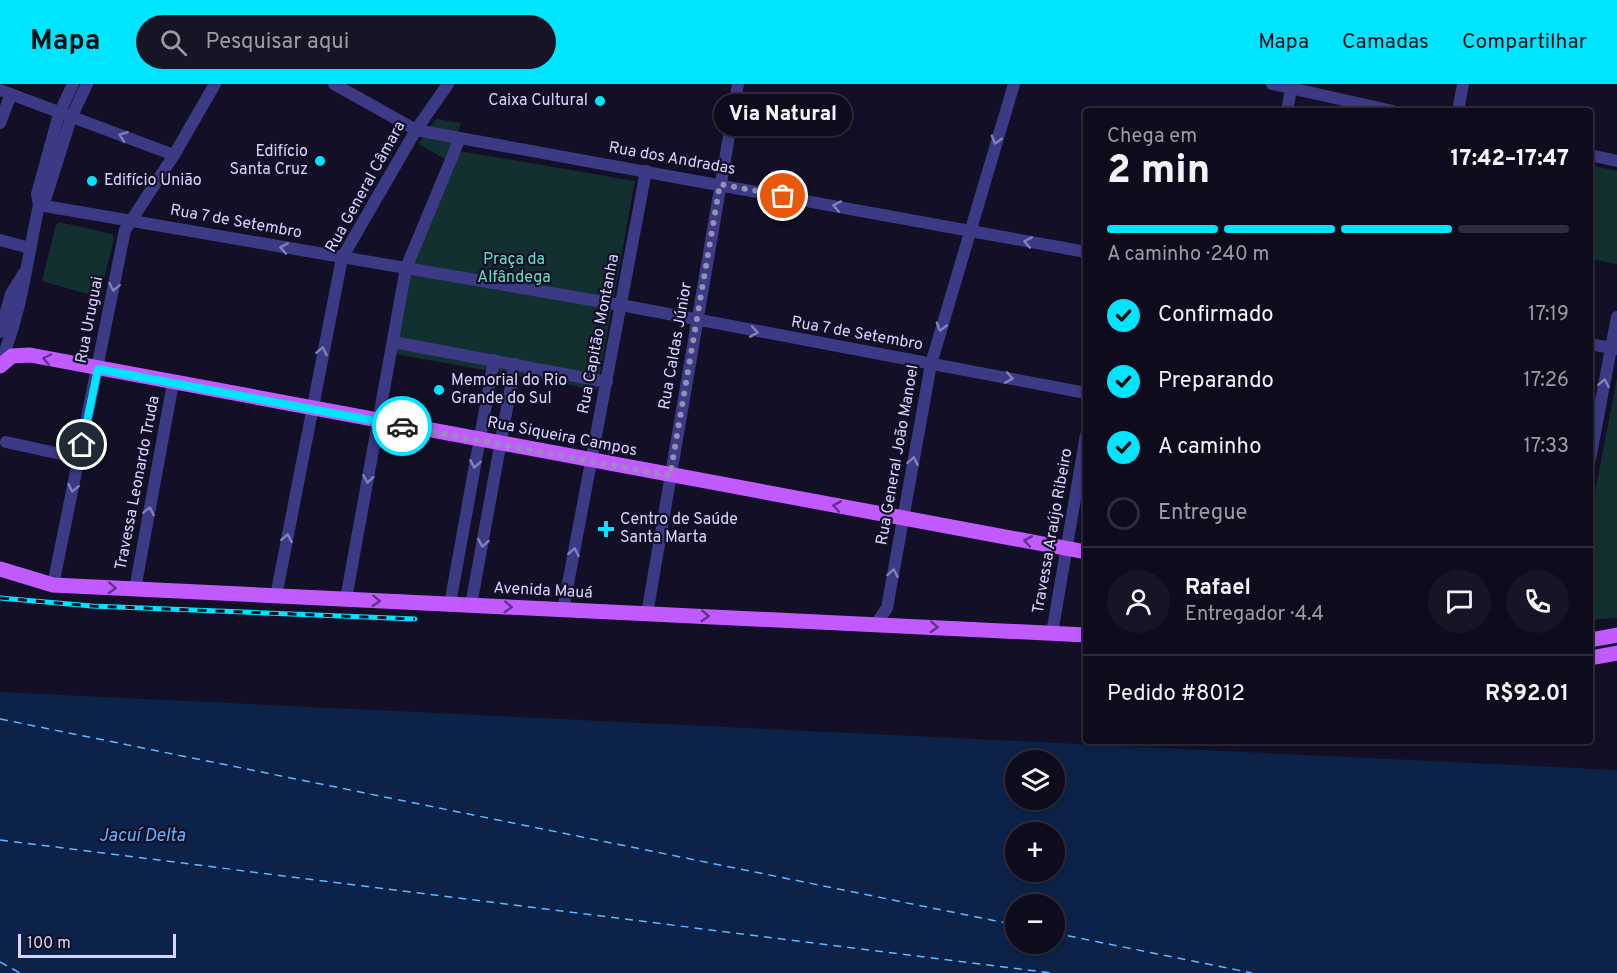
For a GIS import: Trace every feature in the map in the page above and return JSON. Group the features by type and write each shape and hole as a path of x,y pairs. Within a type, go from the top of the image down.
{"main road":[{"name":"Rua Siqueira Campos","path":"0,364 12,356 21,355 1083,551"},
{"name":"Avenida Mauá","path":"0,569 53,585 1083,634"},
{"path":"1593,639 1617,635"},
{"path":"1593,657 1617,653"}],"street":[{"path":"0,364 23,297 24,272 39,205 46,197 74,84"},
{"path":"65,116 87,84"},
{"name":"Rua Uruguai","path":"53,585 125,230 174,155 215,84"},
{"name":"Rua dos Andradas","path":"334,84 416,130 1083,251"},
{"name":"Rua General Câmara","path":"276,596 342,258 416,130 448,84"},
{"name":"Rua Caldas Júnior","path":"647,614 738,84"},
{"name":"Rua General João Manoel","path":"876,624 887,608 931,364 1014,84"},
{"path":"1272,84 1291,86 1381,108"},
{"path":"1459,108 1463,84"},
{"path":"1287,108 1291,86"},
{"path":"0,123 6,92 174,155"},
{"path":"346,599 406,268 460,138"},
{"path":"1593,156 1617,161"},
{"name":"Rua Capitão Montanha","path":"563,610 646,171"},
{"name":"Rua 7 de Setembro","path":"39,205 406,268"},
{"path":"0,240 30,248"},
{"path":"406,268 621,305"},
{"path":"0,332 11,294 24,272"},
{"name":"Rua 7 de Setembro","path":"621,305 1083,392"},
{"path":"1593,445 1614,349 1617,317"},
{"path":"393,342 607,382"},
{"path":"1593,345 1614,349"},
{"path":"450,604 494,360"},
{"path":"471,605 515,364"},
{"name":"Travessa Leonardo Truda","path":"135,589 173,383"},
{"path":"489,386 511,391"},
{"path":"485,411 506,415"},
{"path":"6,442 65,455"},
{"name":"Travessa Araújo Ribeiro","path":"1052,633 1083,452"}],"green space":[{"name":"Praça da Alfândega","path":"436,119 461,123 453,150 635,181 597,390 395,354 406,268 449,161 418,144"},
{"path":"1593,166 1617,171 1617,264 1593,260"},
{"path":"59,222 112,234 114,239 100,295 88,292 87,294 42,281 56,225"},
{"path":"1617,378 1617,618 1593,620 1593,502"}],"water":[{"name":"Jacuí Delta","path":"0,692 1617,770 1617,973 0,973"}],"ferry route":[{"path":"0,719 1005,923"},
{"path":"0,840 1051,973"},
{"path":"1065,935 1252,973"},
{"path":"0,962 20,973"}],"railway":[{"path":"0,598 92,606 415,619"}],"way so far":[{"path":"402,426 670,476 720,184 783,196"}],"place":[{"name":"Caixa Cultural","path":"600,101"},
{"name":"Edifício Santa Cruz","path":"320,161"},
{"name":"Edifício União","path":"92,181"},
{"name":"Via Natural","path":"783,196"},
{"name":"Memorial do Rio Grande do Sul","path":"439,390"},
{"name":"Centro de Saúde Santa Marta","path":"606,529"}],"route":[{"path":"82,445 98,369 402,426"}]}
